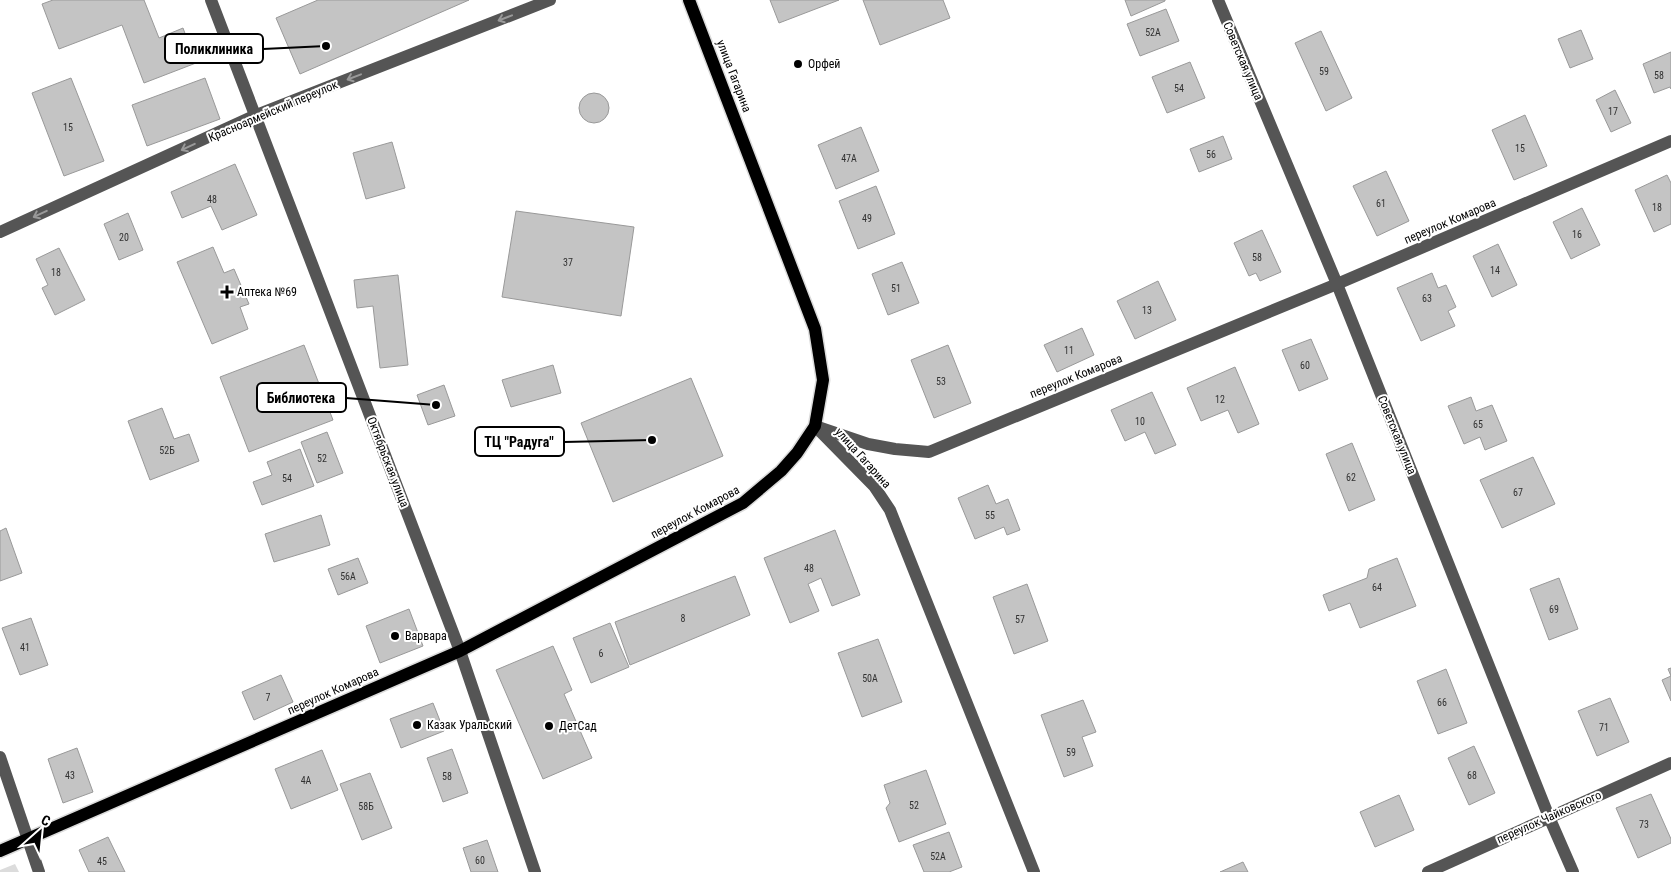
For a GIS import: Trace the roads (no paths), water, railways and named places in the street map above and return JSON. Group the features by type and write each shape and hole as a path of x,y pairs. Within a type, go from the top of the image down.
{"main road":[{"name":"улица Гагарина","path":"689,0 815,329 824,380 815,426"},
{"name":"переулок Комарова","path":"0,851 460,651 743,503 781,471 798,452 815,426"}],"street":[{"name":"Октябрьская улица","path":"210,0 460,651 535,872"},
{"name":"Красноармейский переулок","path":"0,232 254,116 550,0"},
{"name":"Советская улица","path":"1218,0 1338,284 1549,817 1573,872"},
{"name":"переулок Комарова","path":"815,426 868,444 895,450 929,452 1338,284 1671,141"},
{"name":"улица Гагарина","path":"815,426 874,486 890,510 1034,872"},
{"path":"0,757 39,872"},
{"name":"переулок Чайковского","path":"1428,872 1671,763"}],"place":[{"name":"Поликлиника","path":"326,46"},
{"name":"Орфей","path":"798,64"},
{"name":"Аптека №69","path":"227,292"},
{"name":"Библиотека","path":"436,405"},
{"name":"ТЦ \"Радуга\"","path":"652,440"},
{"name":"Варвара","path":"395,636"},
{"name":"Казак Уральский","path":"417,725"},
{"name":"ДетСад","path":"549,726"}]}
